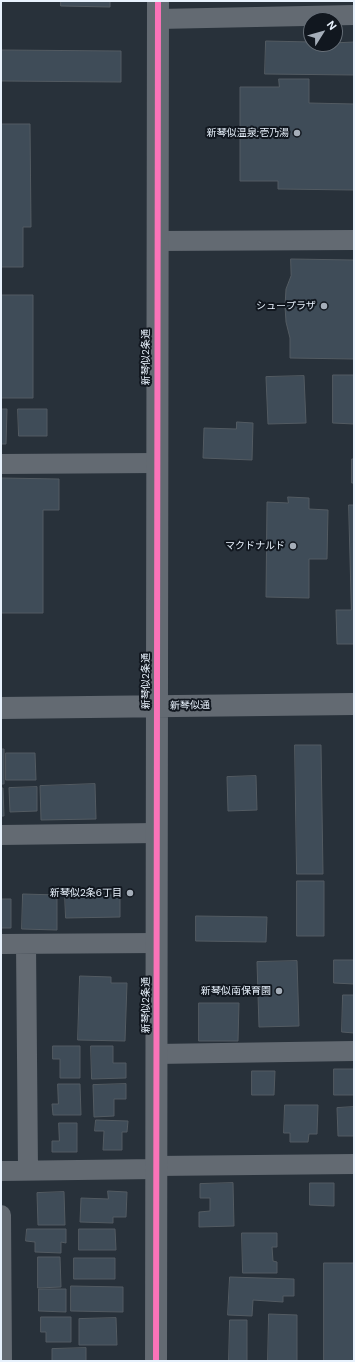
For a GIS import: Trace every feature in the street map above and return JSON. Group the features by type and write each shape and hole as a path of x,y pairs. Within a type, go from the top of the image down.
{"street":[{"path":"158,10 354,15"},
{"name":"新琴似2条通","path":"156,1361 156,463 158,10"},
{"path":"157,241 354,240"},
{"path":"1,464 156,463"},
{"name":"新琴似通","path":"1,708 354,704"},
{"path":"1,834 156,833"},
{"path":"1,944 156,943"},
{"path":"26,944 28,1170"},
{"path":"156,1054 354,1051"},
{"path":"1,1171 354,1164"},
{"path":"1,1215 2,1361"}],"building":[{"path":"61,1 110,1 110,7 61,6"},
{"path":"266,41 303,42 303,52 343,52 343,43 354,42 354,75 265,74"},
{"path":"1,50 121,51 121,82 1,81"},
{"name":"新琴似温泉;壱乃湯","path":"279,79 309,79 309,103 354,104 354,190 278,189 278,181 240,181 240,87 279,87"},
{"path":"1,124 30,124 31,227 23,227 23,267 1,267"},
{"path":"291,259 354,260 354,359 290,358 290,338 286,322 285,306 286,289 291,276"},
{"path":"1,295 33,295 33,398 1,398"},
{"path":"333,375 354,375 354,424 333,423"},
{"path":"304,376 306,423 268,424 266,377"},
{"path":"1,409 7,409 6,444 1,444"},
{"path":"18,409 47,409 47,436 19,436"},
{"path":"237,422 253,423 252,460 203,458 204,428 236,429"},
{"path":"352,459 354,459 354,483 352,483"},
{"path":"1,478 59,479 59,510 43,510 43,613 1,613"},
{"path":"288,497 309,498 309,509 328,510 327,559 309,559 309,598 266,597 267,502 288,503"},
{"path":"349,505 354,505 354,644 337,644 336,610 351,610"},
{"path":"295,745 321,745 323,874 297,874"},
{"path":"1,749 4,749 4,784 1,784"},
{"path":"6,753 35,753 36,780 6,780"},
{"path":"256,776 257,810 228,811 227,777"},
{"path":"95,784 96,819 41,820 40,786"},
{"path":"37,787 37,811 10,812 9,788"},
{"path":"1,788 3,788 4,816 1,816"},
{"path":"297,881 324,881 324,936 297,936"},
{"path":"23,894 57,895 57,930 22,929"},
{"path":"65,895 120,895 120,917 66,918"},
{"path":"1,899 11,899 11,928 1,928"},
{"path":"196,916 267,917 266,942 196,941"},
{"path":"334,960 354,960 354,984 334,983"},
{"path":"297,961 299,1026 259,1027 257,962"},
{"path":"80,976 111,977 111,983 127,983 125,1041 78,1040"},
{"path":"343,995 354,995 354,1033 342,1032"},
{"path":"199,1003 239,1003 238,1041 199,1041"},
{"path":"53,1046 80,1046 80,1078 60,1078 60,1059 53,1059"},
{"path":"91,1046 113,1046 113,1063 126,1063 126,1078 92,1079"},
{"path":"334,1069 354,1069 354,1095 334,1095"},
{"path":"252,1071 275,1071 274,1095 252,1095"},
{"path":"58,1084 80,1084 81,1115 53,1115 52,1104 58,1104"},
{"path":"126,1084 126,1099 114,1099 114,1116 94,1117 93,1085"},
{"path":"285,1105 318,1105 317,1134 309,1134 308,1142 290,1142 290,1133 284,1133"},
{"path":"354,1107 354,1136 338,1136 337,1108"},
{"path":"96,1120 128,1121 127,1132 122,1132 122,1150 103,1150 104,1131 95,1131"},
{"path":"59,1123 77,1123 77,1152 52,1152 52,1141 59,1141"},
{"path":"233,1183 234,1226 199,1227 199,1212 210,1211 210,1198 200,1198 200,1184"},
{"path":"310,1183 334,1183 334,1206 310,1205"},
{"path":"108,1191 127,1192 126,1217 113,1217 113,1223 80,1222 81,1198 108,1199"},
{"path":"64,1192 65,1225 38,1225 37,1193"},
{"path":"27,1229 66,1229 66,1243 61,1242 61,1253 35,1252 35,1242 26,1241"},
{"path":"79,1229 115,1229 116,1250 79,1250"},
{"path":"242,1233 277,1233 277,1247 272,1247 273,1261 277,1262 277,1273 243,1273"},
{"path":"38,1257 60,1257 61,1287 38,1288"},
{"path":"74,1258 115,1258 115,1279 74,1279"},
{"path":"324,1263 354,1263 354,1361 324,1361"},
{"path":"230,1277 294,1279 294,1296 283,1296 283,1302 253,1300 252,1316 228,1315"},
{"path":"71,1286 123,1287 123,1312 71,1311"},
{"path":"39,1289 66,1289 66,1312 39,1311"},
{"path":"269,1314 297,1315 297,1361 268,1361"},
{"path":"41,1317 71,1317 71,1342 46,1342 46,1332 41,1332"},
{"path":"116,1318 117,1345 79,1345 79,1319"},
{"path":"230,1320 247,1320 247,1361 229,1361"},
{"path":"86,1348 86,1361 52,1361 52,1349"}],"cycle path":[{"path":"156,1361 158,1"}],"place":[{"name":"新琴似温泉;壱乃湯","path":"297,133"},
{"name":"シュープラザ","path":"324,306"},
{"name":"マクドナルド","path":"293,546"},
{"name":"新琴似2条6丁目","path":"130,893"},
{"name":"新琴似南保育園","path":"279,991"}]}
